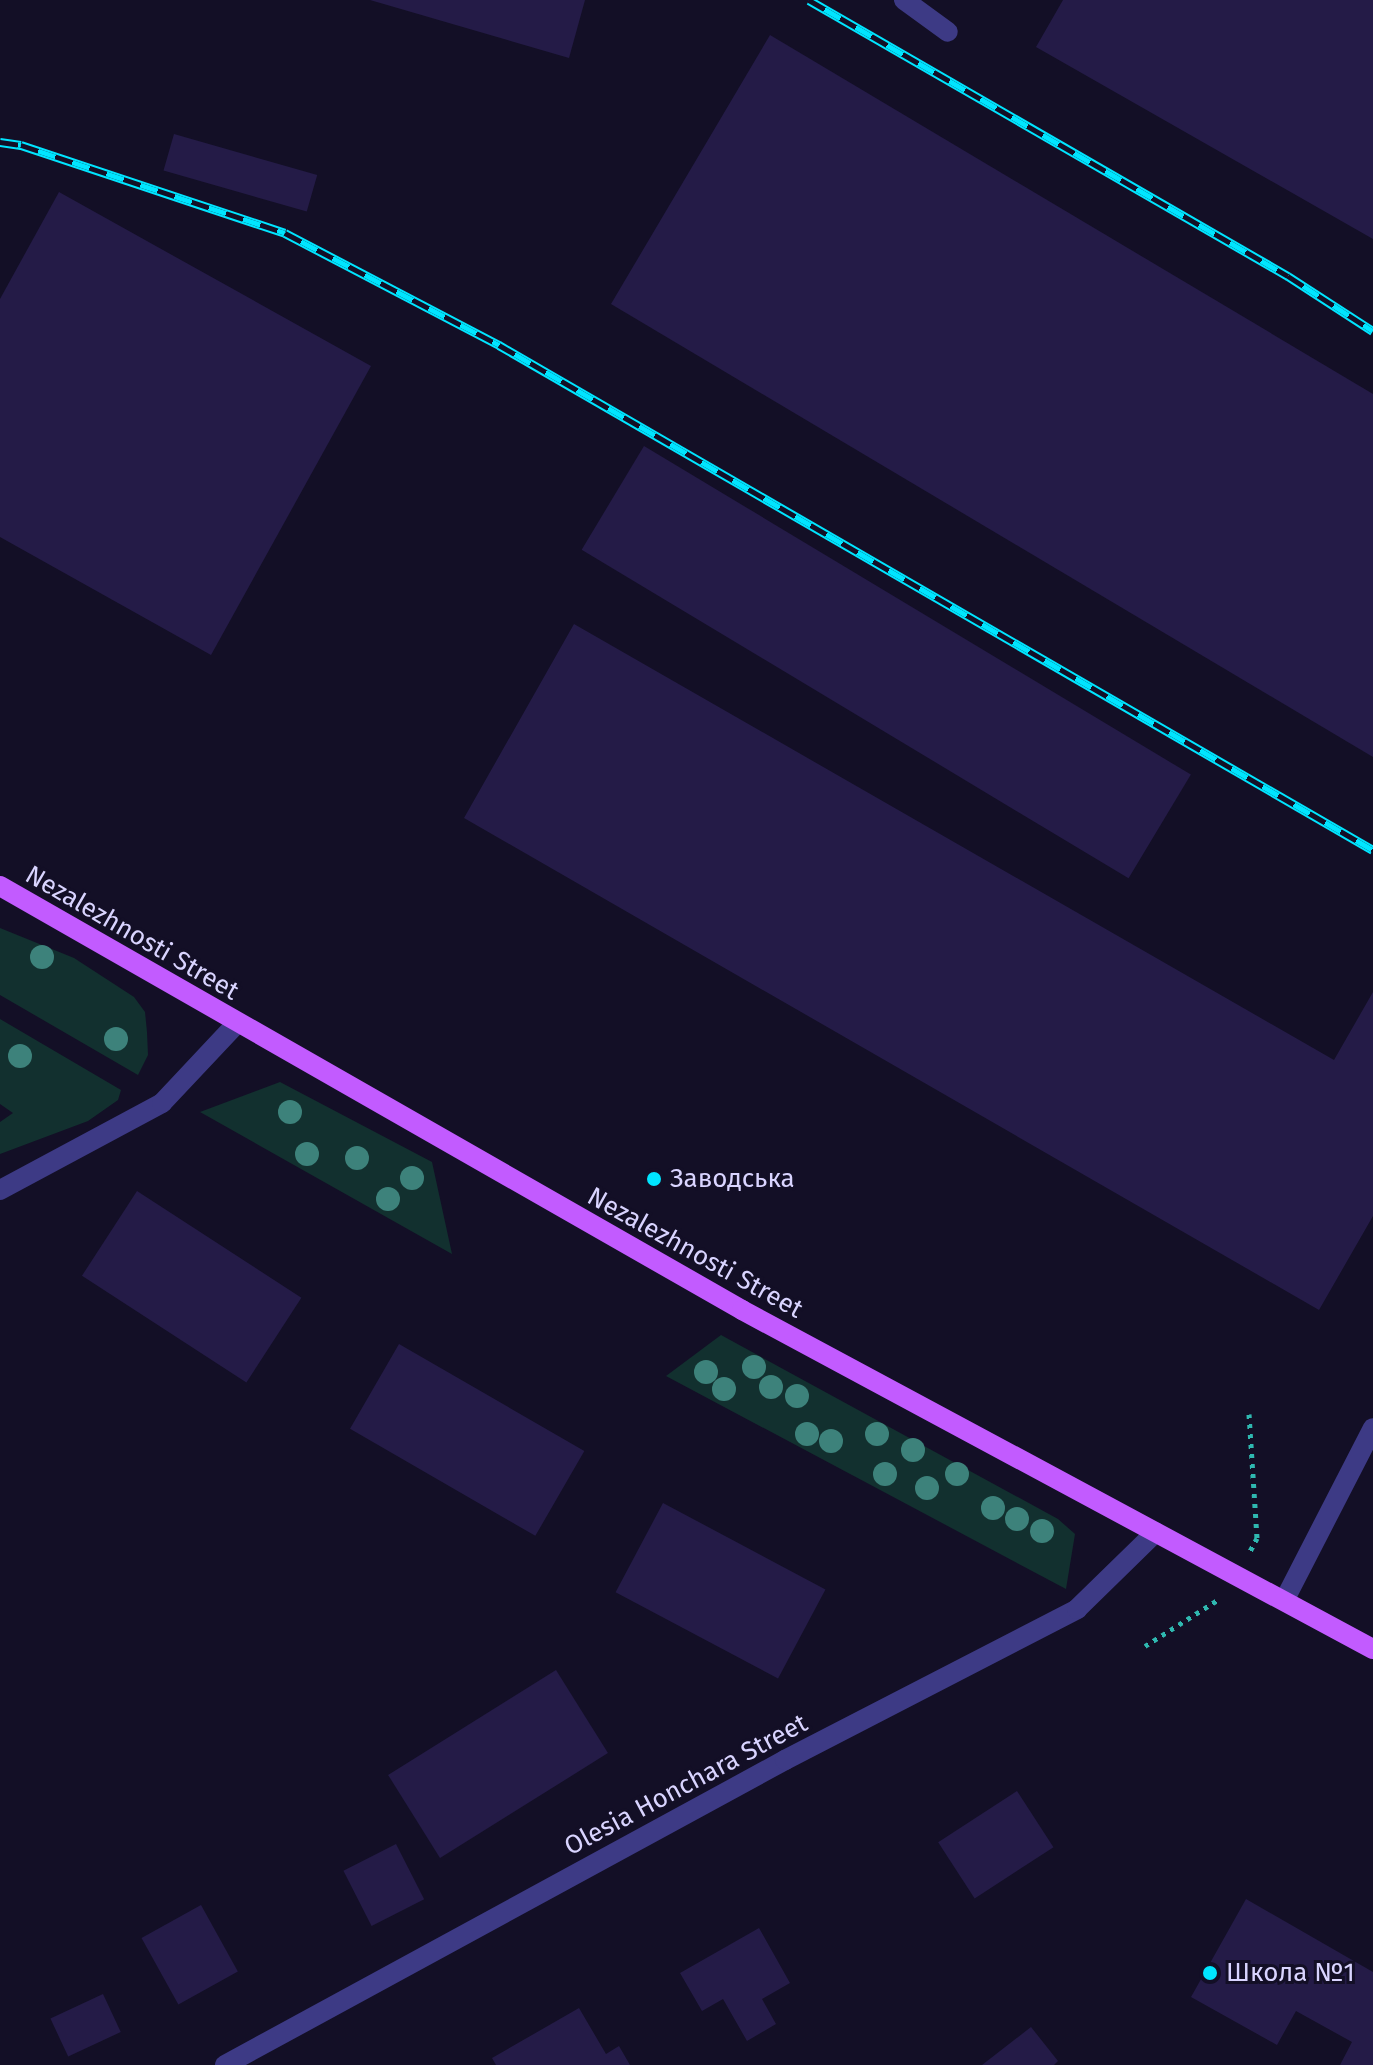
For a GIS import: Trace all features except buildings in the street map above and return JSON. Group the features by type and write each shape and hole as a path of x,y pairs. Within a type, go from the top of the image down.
{"main road":[{"name":"Nezalezhnosti Street","path":"0,886 742,1310 1373,1649"}],"street":[{"path":"904,0 948,32"},
{"path":"0,1190 162,1103 237,1023"},
{"path":"1285,1599 1373,1428"},
{"name":"Olesia Honchara Street","path":"225,2065 785,1760 1077,1609 1156,1532"}],"green space":[{"path":"0,928 74,958 134,997 145,1012 147,1032 148,1055 138,1075 0,995"},
{"path":"0,1019 121,1090 118,1100 88,1121 0,1154 0,1122 13,1113 0,1104"},
{"path":"280,1082 432,1162 452,1254 200,1112"},
{"path":"721,1335 1058,1519 1075,1534 1066,1589 666,1376"}],"railway":[{"path":"809,0 1288,276 1373,331"},
{"path":"0,142 21,145 285,233 499,345 1373,850"}],"place":[{"name":"Заводська","path":"654,1179"},
{"name":"Школа №1","path":"1210,1973"}]}
